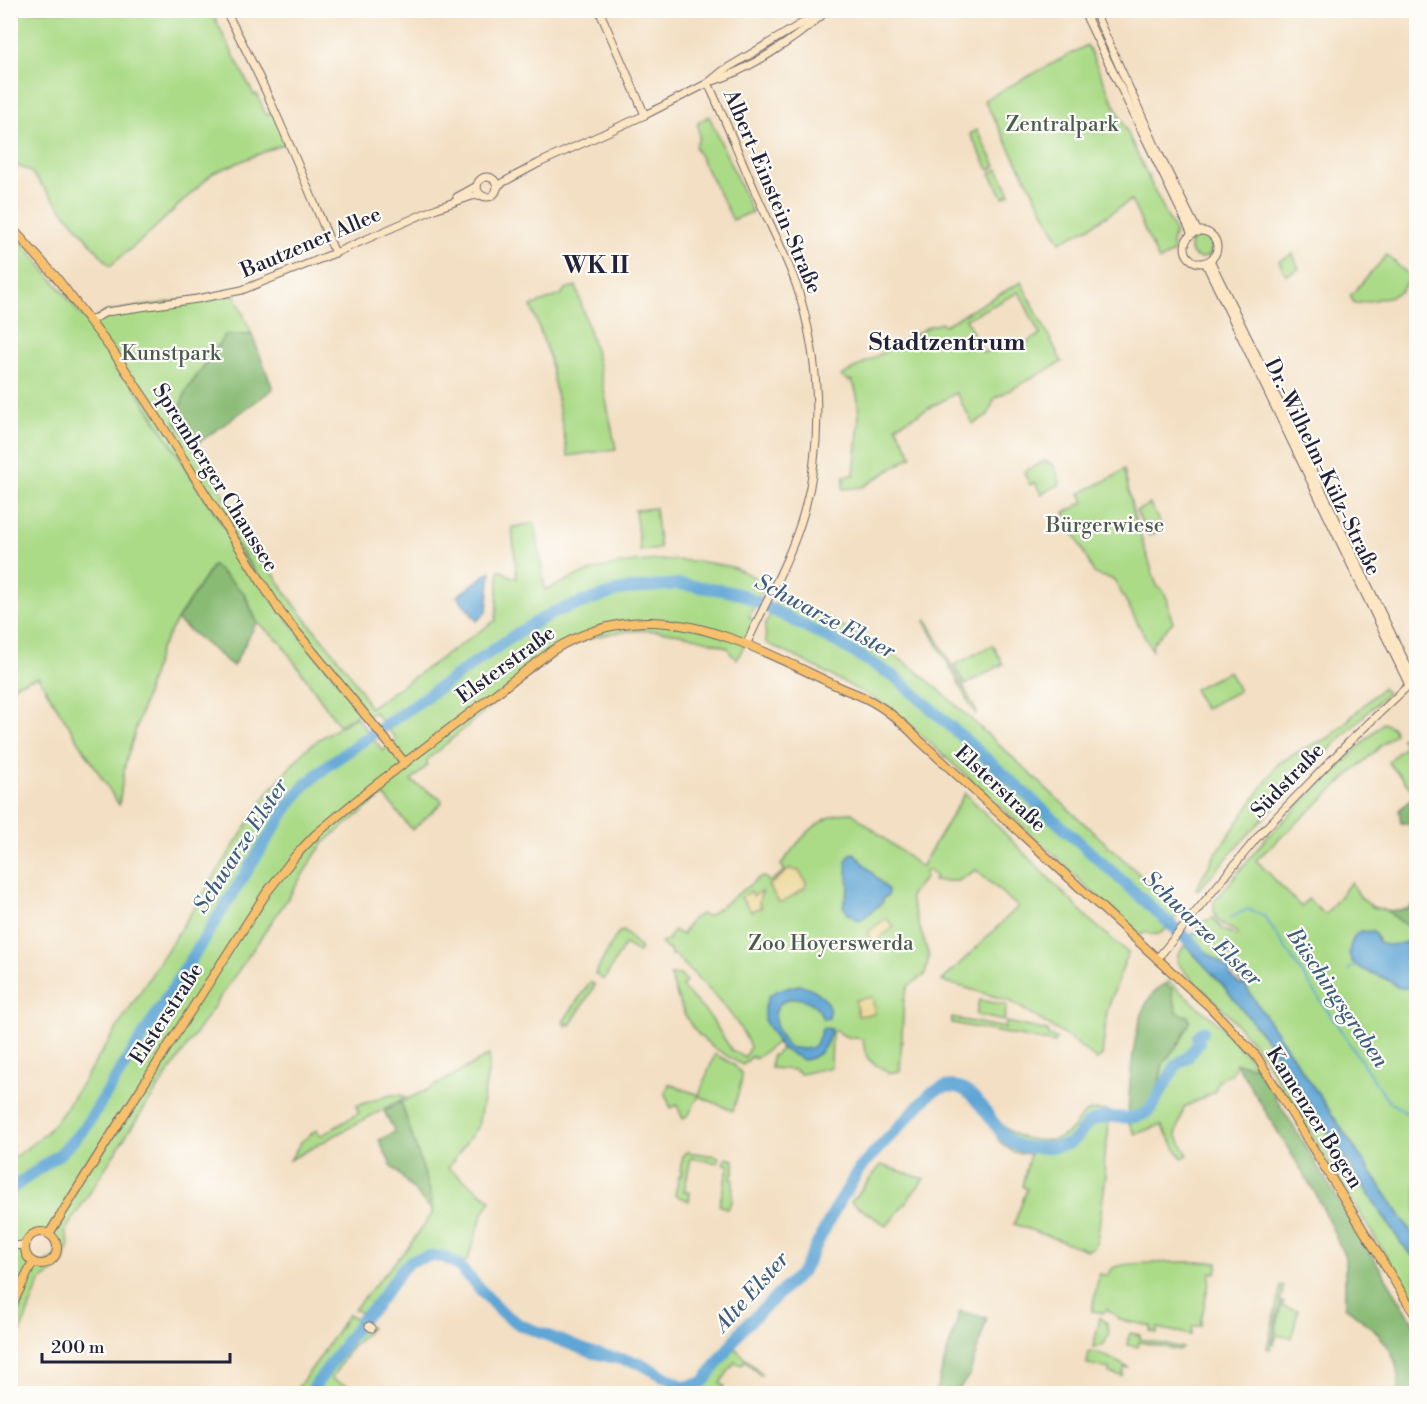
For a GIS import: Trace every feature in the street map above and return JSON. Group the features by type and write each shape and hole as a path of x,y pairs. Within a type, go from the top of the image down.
{"main road":[{"name":"Spremberger Chaussee","path":"10,226 56,277 90,321 154,413 281,613 405,763"},
{"name":"Elsterstraße","path":"49,1234 282,873 316,834 543,657 563,644 597,630 632,623 683,626 746,645 866,698 904,724 1157,959"},
{"name":"Kamenzer Bogen","path":"1157,959 1226,1023 1257,1057 1416,1316"},
{"path":"36,1233 49,1234 57,1247 54,1257 42,1264 33,1262 27,1254 26,1245 29,1239 36,1233"},
{"path":"10,1309 33,1262"}],"street":[{"path":"225,10 239,34 288,142 335,253"},
{"path":"598,10 645,115"},
{"name":"Bautzener Allee","path":"496,185 708,83 734,64 826,10"},
{"name":"Dr.-Wilhelm-Külz-Straße","path":"1083,10 1195,233"},
{"name":"Dr.-Wilhelm-Külz-Straße","path":"1094,10 1195,233"},
{"name":"Albert-Einstein-Straße","path":"708,83 796,285 803,308 815,372 816,424 807,497 799,528 746,645"},
{"name":"Bautzener Allee","path":"437,208 477,186 483,178 489,178 496,185"},
{"name":"Bautzener Allee","path":"90,321 106,312 243,290 437,208 472,196 490,197 495,194 496,185"},
{"path":"477,186 481,195"},
{"name":"Dr.-Wilhelm-Külz-Straße","path":"1195,233 1208,233 1215,240 1216,251 1207,261 1194,261 1187,254 1186,243 1195,233"},
{"name":"Dr.-Wilhelm-Külz-Straße","path":"1207,261 1413,681"},
{"name":"Südstraße","path":"1157,959 1291,801 1413,681"},
{"path":"10,1246 26,1245"}],"green space":[{"path":"10,11 211,11 254,95 257,94 266,115 274,112 288,142 213,173 145,237 110,266 30,171 11,163"},
{"name":"Zentralpark","path":"1087,45 1175,232 1172,243 1173,252 1159,261 1131,200 1088,228 1060,242 984,100"},
{"path":"709,116 752,212 733,220 695,147 699,138 698,123"},
{"path":"977,130 996,166 989,170 970,134"},
{"path":"998,169 1010,193 1003,197 990,173"},
{"path":"11,228 113,354 258,580 362,712 339,725 280,642 257,622 244,593 213,565 160,649 125,765 119,805 38,677 16,684 11,691"},
{"path":"1201,236 1209,239 1212,247 1209,255 1201,258 1193,255 1190,247 1193,239"},
{"path":"1293,254 1299,269 1286,275 1279,261"},
{"path":"1387,255 1411,277 1400,292 1355,304 1350,296"},
{"path":"1021,282 1062,362 995,398 988,415 973,424 956,393 896,426 912,456 863,487 843,489 844,476 854,475 859,412 858,399 851,380 841,376 930,326 942,323 945,325","holes":["1019,292 1040,335 1016,348 1011,339 983,353 966,319"]},
{"path":"576,286 598,361 616,449 568,456 549,356 531,306 561,295 565,289"},
{"name":"Kunstpark","path":"234,292 252,335 225,335 186,391 175,421 277,579 354,679 369,708 496,620 499,570 517,579 512,527 535,523 545,590 597,569 653,560 691,561 733,568 774,586 770,594 762,590 749,617 757,621 737,659 728,648 692,636 654,631 617,632 598,636 564,651 519,683 427,760 427,766 411,781 441,799 442,803 412,830 384,795 324,843 129,1131 65,1231 69,1242 65,1262 40,1282 11,1356 11,1160 45,1134 62,1114 269,791 305,750 356,717 383,751 397,740 374,712 367,717 282,613 91,321 106,312","holes":["40,1232 54,1240 56,1252 55,1257 43,1264 30,1259 26,1248 29,1239"]},
{"path":"226,335 252,335 273,389 194,446 175,421 186,391"},
{"path":"1044,461 1053,464 1060,481 1059,485 1041,494 1035,482 1030,485 1024,473"},
{"name":"Bürgerwiese","path":"1124,469 1134,516 1157,586 1167,598 1173,622 1153,643 1152,650 1115,581 1094,573 1064,513 1084,502 1080,493 1115,476"},
{"path":"1150,504 1163,529 1149,536 1136,511"},
{"path":"655,508 660,549 640,551 635,510"},
{"path":"213,565 244,593 257,622 233,666 177,620"},
{"path":"786,596 889,652 936,687 1162,895 1180,907 1181,910 1166,929 1157,934 1146,932 1141,935 890,707 766,643 765,625 779,597"},
{"path":"927,620 977,712 975,714 925,621"},
{"path":"993,645 1003,664 965,685 954,665"},
{"path":"1229,671 1239,691 1204,709 1194,689"},
{"path":"1382,688 1387,693 1291,789 1199,889 1196,889 1215,855 1278,764 1330,737"},
{"path":"1383,723 1394,728 1395,733 1256,860 1301,907 1308,899 1325,915 1351,882 1361,898 1373,907 1387,911 1416,933 1416,947 1405,944 1383,944 1378,942 1378,938 1349,954 1359,967 1390,981 1395,986 1416,988 1416,1239 1246,987 1231,971 1190,939 1202,922 1213,918 1222,929 1237,936 1238,933 1223,925 1217,918 1214,902 1266,838"},
{"path":"1416,732 1416,795 1388,762 1405,746 1401,738"},
{"name":"Zoo Hoyerswerda","path":"965,793 1091,921 1128,953 1107,1011 1102,1056 1097,1060 1071,1039 1010,1001 942,981 1018,907 976,870 958,881 933,881 936,877 928,870 925,872 925,878 910,898 929,956 925,975 908,986 904,999 900,1071 888,1073 867,1058 863,1039 847,1037 835,1031 832,1032 831,1067 801,1074 794,1070 771,1068 772,1055 781,1049 777,1042 755,1059 752,1056 743,1065 713,1047 694,1030 682,1008 670,975 680,975 686,981 682,987 711,1018 732,1051 745,1057 750,1046 735,1020 716,997 661,943 668,940 673,930 682,935 691,920 701,914 708,916 759,878 765,877 769,882 785,871 781,865 802,838 820,823 840,814 852,813 921,867"},
{"path":"1416,795 1416,829 1401,823 1399,810"},
{"path":"1416,904 1416,933 1387,911 1407,909"},
{"path":"624,931 641,949 638,952 625,944 604,980 595,974 616,936 619,932"},
{"path":"1185,945 1221,983 1269,1043 1401,1243 1416,1259 1416,1305 1262,1054 1226,1012 1177,962 1178,955"},
{"path":"1168,981 1223,1028 1257,1067 1236,1064 1232,1073 1218,1081 1215,1092 1184,1107 1176,1135 1188,1155 1182,1158 1161,1125 1135,1134 1128,1122 1128,1114 1144,1115 1150,1110 1155,1102 1163,1064 1181,1040 1187,1016 1178,1013 1172,989 1165,984"},
{"path":"590,982 594,984 594,987 570,1025 568,1023 566,1026 563,1022"},
{"path":"1165,984 1172,989 1178,1013 1188,1016 1190,1022 1181,1040 1163,1064 1155,1101 1144,1115 1128,1114 1132,1063 1139,1023 1154,992"},
{"path":"979,1000 1007,1005 1004,1021 976,1015"},
{"path":"952,1018 1005,1028 1006,1022 1048,1031 1048,1036 1056,1038 1055,1043 951,1023"},
{"path":"715,1054 733,1064 742,1074 733,1111 699,1096 689,1114 683,1119 677,1105 671,1108 665,1094 669,1084 699,1095"},
{"path":"489,1055 489,1067 478,1126 448,1168 491,1200 483,1213 468,1259 463,1264 433,1256 413,1261 402,1270 382,1298 365,1315 354,1309 409,1246 433,1212 430,1191 401,1102"},
{"path":"1236,1063 1257,1067 1416,1327 1416,1393 1398,1393 1396,1364 1385,1342 1345,1307 1345,1257 1317,1196"},
{"path":"947,1083 961,1086 972,1092 1005,1128 1016,1135 1039,1141 1056,1139 1066,1134 1087,1112 1109,1111 1104,1160 1106,1175 1097,1241 1094,1248 1087,1250 1014,1224 1027,1189 1022,1186 1030,1154 1013,1152 999,1141 993,1127 975,1104 959,1093 941,1091 915,1114 910,1107 931,1089"},
{"path":"390,1095 406,1097 290,1160 301,1142 316,1130 321,1136 359,1113 356,1106"},
{"path":"401,1102 430,1191 433,1212 391,1165 379,1140 395,1132 384,1111"},
{"path":"687,1152 719,1158 718,1163 691,1158 684,1191 690,1193 689,1201 675,1195 682,1172 680,1171 683,1156"},
{"path":"726,1158 734,1160 734,1174 731,1178 733,1179 732,1201 727,1209 719,1205 729,1165 723,1163"},
{"path":"881,1165 924,1179 887,1226 851,1202"},
{"path":"1218,1262 1216,1273 1211,1272 1200,1326 1193,1326 1191,1335 1158,1328 1157,1333 1150,1331 1151,1326 1121,1320 1107,1309 1103,1313 1092,1311 1099,1274 1107,1275 1113,1268 1146,1263"},
{"path":"1281,1285 1284,1286 1270,1349 1267,1348"},
{"path":"1282,1302 1284,1302 1283,1307 1298,1310 1292,1338 1277,1335 1273,1344"},
{"path":"960,1311 987,1318 969,1376 956,1393 935,1393"},
{"path":"348,1314 371,1328 351,1348 331,1379 365,1393 293,1394 320,1357"},
{"path":"1100,1317 1107,1323 1109,1334 1104,1344 1093,1348"},
{"path":"1130,1333 1140,1335 1140,1339 1183,1348 1178,1350 1139,1342 1138,1347 1127,1345"},
{"path":"736,1341 734,1347 762,1374 760,1375 745,1360 742,1365 735,1362 720,1383 724,1386 719,1393 687,1393 687,1389 707,1382"},
{"path":"1089,1352 1102,1354 1129,1368 1124,1368 1122,1376 1109,1373 1110,1369 1087,1364"}],"sand":[{"path":"791,868 794,871 798,870 806,882 805,888 783,902 779,902 768,886"},
{"path":"751,891 753,896 762,891 763,893 759,904 762,907 751,911 741,898"},
{"path":"886,918 894,927 873,943 867,933"},
{"path":"872,997 875,1014 858,1016 855,1000"}],"water":[{"path":"491,571 487,611 477,621 457,596"},
{"path":"854,853 888,890 888,896 883,898 883,902 860,921 848,914 843,906 849,886 846,861"},
{"path":"1361,931 1373,932 1378,942 1382,944 1408,942 1416,947 1416,988 1397,987 1384,978 1363,970 1352,961 1349,955 1351,944"},
{"path":"1190,939 1231,971 1229,974 1241,986 1243,984 1246,987 1416,1239 1416,1259 1401,1243 1269,1043 1221,983 1185,945"},
{"path":"799,985 811,988 822,996 830,1011 829,1018 823,1019 817,1008 807,1001 797,998 786,1000 779,1006 775,1016 778,1029 788,1047 811,1048 817,1041 822,1028 831,1029 823,1050 815,1057 803,1060 782,1049 764,1020 764,1009 769,996 778,990"}],"waterway":[{"name":"Schwarze Elster","path":"10,1190 61,1153 84,1129 290,803 306,784 331,763 519,632 554,612 620,590 678,584 743,595 840,644 895,677 1199,950"},
{"name":"Büschingsgraben","path":"1229,919 1247,909 1264,916 1388,1101 1416,1119"},
{"name":"Büschingsgraben","path":"1186,938 1200,933"},
{"path":"1348,970 1356,965"},
{"name":"Alte Elster","path":"309,1394 364,1317 376,1306 402,1269 411,1261 430,1256 444,1257 458,1265 501,1312 520,1325 593,1353 639,1363 684,1387 699,1384 705,1380 743,1328 803,1271 833,1213 860,1168 931,1093 946,1087 960,1088 971,1095 1009,1140 1025,1147 1060,1146 1074,1140 1092,1121 1104,1117 1137,1116 1150,1110 1176,1065 1188,1057 1199,1043 1198,1037 1203,1031"}],"district":[{"name":"WK II","path":"596,266"},
{"name":"Stadtzentrum","path":"947,343"}]}
